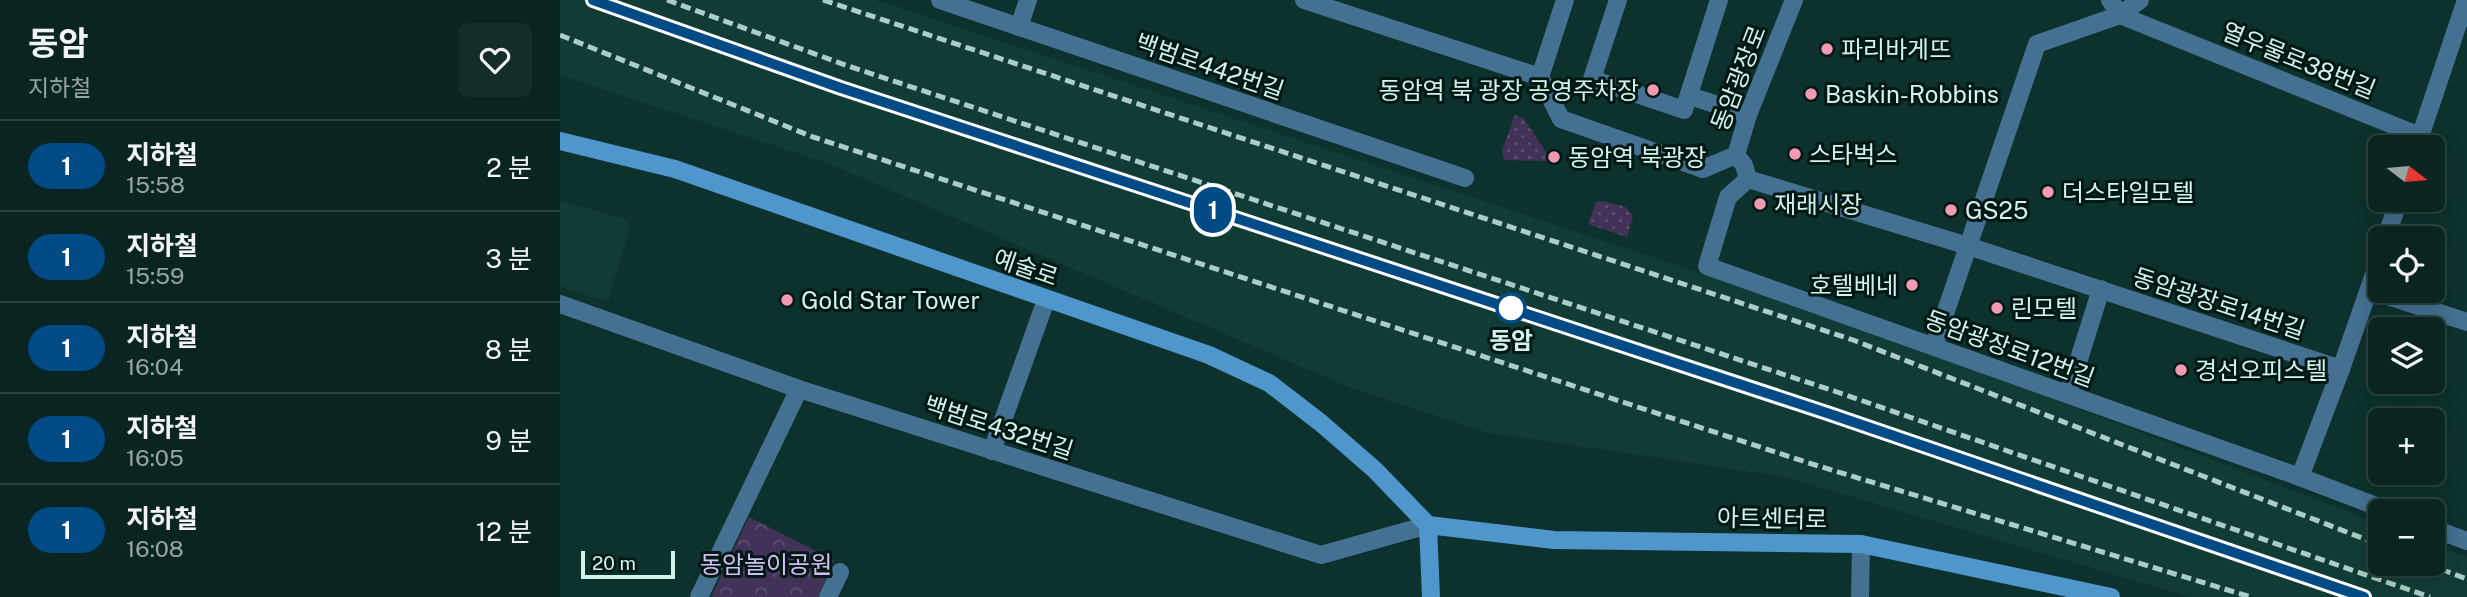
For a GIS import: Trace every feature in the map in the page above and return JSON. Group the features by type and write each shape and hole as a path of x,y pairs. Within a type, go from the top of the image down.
{"street":[{"name":"백범로442번길","path":"940,0 1465,178"},
{"path":"1019,27 1028,0"},
{"path":"1314,2 1540,77 1565,0"},
{"path":"1618,0 1592,79 1685,110 1719,0"},
{"name":"동암광장로","path":"1540,77 1560,118 1703,169 1736,155 1748,115 1794,0"},
{"path":"1934,346 2037,44 2115,7 2140,0"},
{"path":"2420,135 2460,39 2466,0"},
{"name":"열우물로38번길","path":"2115,7 2404,135"},
{"path":"1690,96 1748,115"},
{"name":"예술로","path":"560,141 675,169 1209,355 1269,383 1375,470 1428,526"},
{"path":"1736,155 1744,165 1748,179"},
{"name":"동암광장로14번길","path":"1748,179 1968,246 2341,369"},
{"name":"동암광장로12번길","path":"1748,179 1728,197 1707,266 2368,503"},
{"path":"2068,394 2101,289"},
{"path":"2300,477 2368,293"},
{"path":"992,451 1046,300"},
{"path":"2409,303 2467,322"},
{"name":"백범로432번길","path":"560,304 799,388 1321,555 1428,526"},
{"path":"699,597 799,388"},
{"path":"1428,526 1431,597"},
{"name":"아트센터로","path":"1428,526 1554,540 1861,544 2111,597"},
{"path":"2445,533 2467,541"},
{"path":"1860,597 1861,544"},
{"path":"828,597 840,572"}],"shaded area":[{"path":"560,0 876,0 1873,330 2368,519 2368,576 2445,576 2445,549 2467,557 2467,597 2190,597 1785,477 1485,432 1351,388 827,163 560,75"},
{"path":"560,201 626,219 630,227 608,301 560,287"}],"green space":[{"path":"1515,115 1524,119 1548,155 1547,161 1504,160 1502,150"},
{"path":"1596,202 1626,207 1633,216 1627,237 1588,224"},
{"name":"동암놀이공원","path":"749,517 834,560 818,597 711,597"}],"railway":[{"path":"593,0 841,87 1830,414 2364,597"},
{"path":"667,0 848,66 1837,392 2430,597"},
{"path":"823,0 1853,340 2368,540"},
{"path":"560,35 813,137 1812,464 2251,597"},
{"path":"2445,571 2467,579"}],"metro line":[{"name":"1","path":"593,0 841,88 1830,414 2364,597"}],"place":[{"name":"파리바게뜨","path":"1827,49"},
{"name":"동암역 북 광장 공영주차장","path":"1653,90"},
{"name":"Baskin-Robbins","path":"1811,94"},
{"name":"스타벅스","path":"1795,154"},
{"name":"동암역 북광장","path":"1554,157"},
{"name":"더스타일모텔","path":"2048,192"},
{"name":"재래시장","path":"1760,204"},
{"name":"GS25","path":"1951,210"},
{"name":"호텔베네","path":"1912,285"},
{"name":"Gold Star Tower","path":"787,300"},
{"name":"동암","path":"1511,308"},
{"name":"린모텔","path":"1997,308"},
{"name":"경선오피스텔","path":"2181,370"}]}
